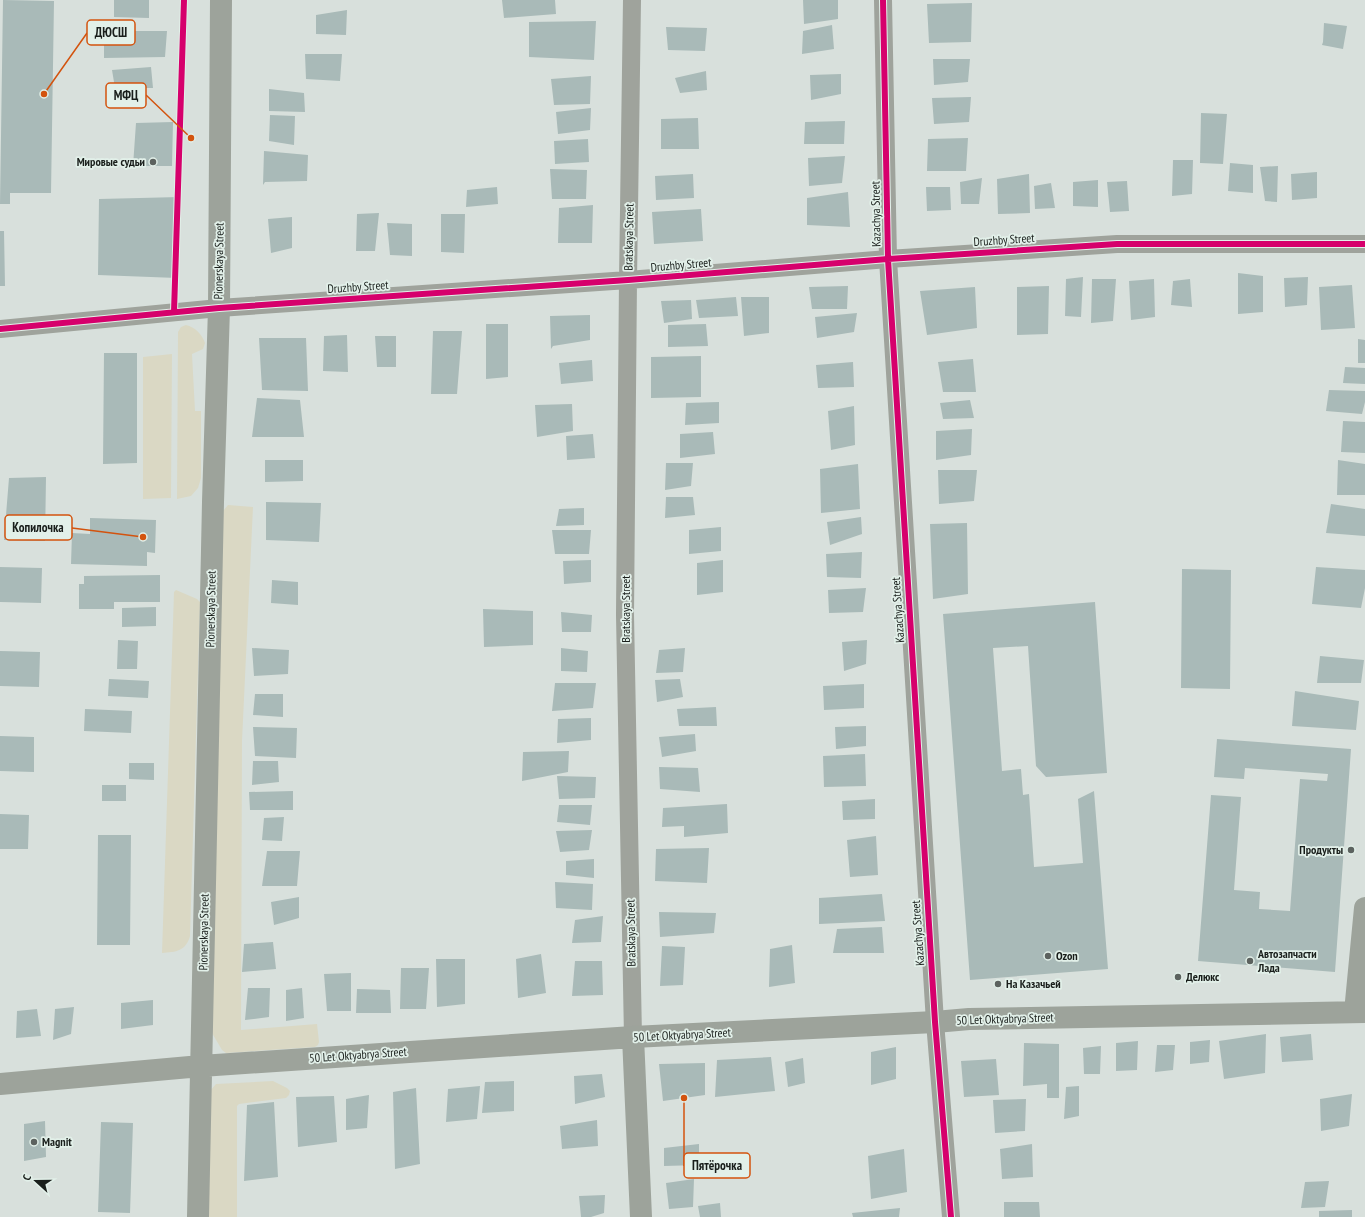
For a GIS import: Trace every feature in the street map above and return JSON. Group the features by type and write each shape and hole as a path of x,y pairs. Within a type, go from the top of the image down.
{"main road":[{"name":"Pionerskaya Street","path":"198,1217 212,518 219,308 222,0"},
{"path":"1362,1014 1365,908"},
{"name":"50 Let Oktyabrya Street","path":"0,1084 201,1066 634,1037 935,1022 976,1018 1362,1014"},
{"name":"Bratskaya Street","path":"634,1037 641,1217"}],"street":[{"name":"Bratskaya Street","path":"632,0 625,615 634,1037"},
{"name":"Kazachya Street","path":"883,0 888,259 935,1022 951,1217"},
{"name":"Druzhby Street","path":"0,329 219,308 628,280 888,259 1117,244 1365,244"}],"shaded area":[{"path":"186,325 198,331 205,343 203,349 192,354 195,411 201,411 201,478 198,488 191,496 177,499 178,332 181,327"},
{"path":"172,354 171,498 143,499 143,357"},
{"path":"228,505 253,507 242,741 241,1030 317,1024 319,1042 315,1047 226,1053 222,1050 212,1033 223,511"},
{"path":"176,590 197,599 200,602 190,936 186,945 180,950 162,953 174,592"},
{"path":"273,1081 290,1091 286,1098 239,1104 237,1106 237,1217 207,1217 210,1091 216,1084"}],"building":[{"path":"3,0 54,1 51,193 10,193 10,204 0,204"},
{"path":"114,0 149,0 149,18 114,17"},
{"path":"502,0 555,0 556,14 504,18"},
{"path":"803,0 838,0 838,19 804,24"},
{"path":"972,3 971,42 929,43 927,4"},
{"path":"347,10 346,35 316,34 316,15"},
{"path":"596,21 594,60 529,57 529,22"},
{"path":"1324,23 1347,26 1343,49 1322,45"},
{"path":"832,25 834,49 802,54 803,31"},
{"path":"666,27 707,28 705,51 668,50"},
{"path":"104,31 167,31 165,57 104,58"},
{"path":"305,54 342,54 340,81 306,79"},
{"path":"933,59 970,59 968,82 934,85"},
{"path":"151,67 153,88 115,88 112,70"},
{"path":"706,71 707,90 680,93 675,78"},
{"path":"841,74 841,94 811,100 810,75"},
{"path":"591,76 590,104 554,105 551,79"},
{"path":"269,89 304,93 305,112 269,111"},
{"path":"971,97 969,122 934,124 932,98"},
{"path":"591,108 590,130 558,134 556,112"},
{"path":"1201,113 1227,114 1223,164 1200,163"},
{"path":"270,115 295,116 294,145 269,141"},
{"path":"698,118 699,149 661,149 661,119"},
{"path":"845,121 844,144 804,144 805,122"},
{"path":"173,122 172,166 133,166 136,123"},
{"path":"968,138 966,171 927,171 928,139"},
{"path":"588,139 589,162 555,164 554,141"},
{"path":"264,151 308,155 307,181 265,182 263,185"},
{"path":"845,156 842,183 809,186 808,158"},
{"path":"1173,160 1193,160 1192,194 1172,196"},
{"path":"1230,163 1253,165 1253,193 1228,191"},
{"path":"1278,166 1277,202 1265,201 1260,167"},
{"path":"550,169 587,170 586,199 552,199"},
{"path":"1317,172 1317,198 1292,200 1291,174"},
{"path":"693,174 694,198 656,200 655,176"},
{"path":"1029,174 1030,213 998,214 997,179"},
{"path":"982,178 979,204 961,204 960,182"},
{"path":"1098,180 1098,207 1073,206 1073,182"},
{"path":"1127,181 1129,211 1110,212 1107,182"},
{"path":"1051,183 1055,208 1035,209 1034,186"},
{"path":"497,187 498,204 466,207 467,190"},
{"path":"926,187 950,187 951,210 927,211"},
{"path":"848,192 850,227 807,225 807,198"},
{"path":"180,197 177,278 98,275 99,199"},
{"path":"593,205 592,243 558,243 559,208"},
{"path":"701,209 703,241 654,244 652,212"},
{"path":"379,213 375,251 356,251 357,214"},
{"path":"441,214 465,214 464,253 441,252"},
{"path":"292,217 292,248 271,253 268,219"},
{"path":"387,223 412,224 412,256 390,255"},
{"path":"0,231 4,231 5,286 0,286"},
{"path":"1238,273 1263,276 1263,312 1238,314"},
{"path":"1083,277 1081,317 1065,316 1066,279"},
{"path":"1308,277 1307,305 1285,307 1284,278"},
{"path":"1092,279 1116,279 1113,321 1091,323"},
{"path":"1154,279 1155,317 1131,320 1129,281"},
{"path":"1190,279 1192,307 1171,305 1173,281"},
{"path":"1352,285 1355,328 1321,330 1319,287"},
{"path":"848,286 847,309 812,309 809,287"},
{"path":"1049,286 1048,334 1017,335 1017,287"},
{"path":"975,287 977,328 927,335 920,291"},
{"path":"736,297 738,316 699,318 696,300"},
{"path":"741,297 769,297 769,333 744,336"},
{"path":"691,300 692,319 664,323 661,301"},
{"path":"857,313 854,332 817,338 815,317"},
{"path":"590,315 590,340 553,346 551,349 550,316"},
{"path":"486,324 508,324 508,377 486,379"},
{"path":"706,324 708,346 668,347 668,325"},
{"path":"433,331 462,331 457,394 431,394"},
{"path":"347,335 348,372 323,371 324,336"},
{"path":"375,336 396,336 396,367 377,367"},
{"path":"259,338 306,338 308,391 262,390"},
{"path":"1358,339 1365,340 1365,363 1358,363"},
{"path":"104,353 137,353 137,463 103,464"},
{"path":"701,356 701,397 651,398 651,357"},
{"path":"973,359 976,392 943,392 938,362"},
{"path":"592,360 593,381 561,384 559,363"},
{"path":"853,362 854,387 818,388 816,365"},
{"path":"1345,367 1365,368 1365,384 1343,383"},
{"path":"1329,390 1365,391 1365,402 1362,414 1326,411"},
{"path":"257,398 300,400 304,437 252,437"},
{"path":"970,400 974,418 943,419 940,403"},
{"path":"719,402 719,423 685,425 686,403"},
{"path":"572,404 573,431 537,437 535,405"},
{"path":"854,406 855,445 831,450 828,411"},
{"path":"1343,421 1365,422 1365,453 1341,452"},
{"path":"972,429 971,455 936,460 936,431"},
{"path":"713,432 715,454 680,458 680,434"},
{"path":"593,434 595,458 567,460 566,436"},
{"path":"265,460 303,460 303,481 265,482"},
{"path":"1338,460 1365,464 1365,495 1337,495"},
{"path":"666,463 693,463 691,486 665,490"},
{"path":"858,464 860,509 821,513 820,469"},
{"path":"938,470 977,470 974,501 939,504"},
{"path":"46,477 45,541 4,540 9,478"},
{"path":"666,497 693,497 695,515 665,518"},
{"path":"266,502 321,503 319,542 266,540"},
{"path":"1331,504 1365,509 1365,536 1326,533"},
{"path":"584,508 584,525 556,526 559,509"},
{"path":"861,517 862,534 830,545 827,522"},
{"path":"90,518 156,520 155,553 147,552 147,566 71,564 72,533 90,534"},
{"path":"967,523 968,594 933,599 930,524"},
{"path":"721,527 721,551 689,554 689,530"},
{"path":"552,530 591,530 589,554 555,554"},
{"path":"862,552 861,578 827,577 826,554"},
{"path":"591,560 591,582 564,584 563,561"},
{"path":"723,560 723,592 697,595 697,563"},
{"path":"0,567 42,568 41,603 0,602"},
{"path":"1316,567 1365,570 1365,588 1361,608 1312,604"},
{"path":"1182,569 1231,570 1230,689 1181,688"},
{"path":"160,575 160,602 114,602 114,609 79,609 79,584 84,584 84,576"},
{"path":"272,580 298,582 298,605 271,603"},
{"path":"866,588 863,612 829,613 828,590"},
{"path":"1095,602 1107,773 1046,777 1036,766 1028,646 993,648 1002,771 1021,769 1023,795 1029,794 1034,867 1083,863 1078,799 1094,791 1108,969 970,980 943,614"},
{"path":"156,607 156,626 122,627 122,608"},
{"path":"483,609 533,611 533,645 484,647"},
{"path":"561,612 592,615 591,632 562,632"},
{"path":"118,640 138,641 137,669 117,669"},
{"path":"867,640 866,664 844,671 842,642"},
{"path":"252,648 289,650 288,674 254,676"},
{"path":"561,648 588,651 587,672 561,671"},
{"path":"685,648 683,672 656,673 659,650"},
{"path":"0,651 40,652 39,687 0,686"},
{"path":"1320,656 1364,660 1361,683 1317,683"},
{"path":"109,679 149,681 148,698 108,696"},
{"path":"680,679 683,697 657,702 655,680"},
{"path":"555,683 596,683 593,708 552,711"},
{"path":"864,684 864,708 824,710 823,686"},
{"path":"1295,691 1359,701 1356,730 1292,726"},
{"path":"255,694 283,694 283,717 253,715"},
{"path":"716,707 717,726 679,726 677,709"},
{"path":"85,709 132,711 131,733 84,731"},
{"path":"591,718 591,740 557,743 558,719"},
{"path":"866,726 866,746 836,749 835,727"},
{"path":"253,727 297,728 296,758 255,756"},
{"path":"695,734 696,751 662,757 659,737"},
{"path":"0,736 34,737 34,772 0,771"},
{"path":"1217,739 1351,749 1335,972 1198,961 1211,795 1241,797 1234,890 1260,892 1259,909 1290,911 1300,779 1327,781 1328,774 1245,768 1244,779 1214,777"},
{"path":"569,751 568,772 522,781 523,752"},
{"path":"865,754 866,786 824,787 823,756"},
{"path":"253,761 278,761 279,782 252,785"},
{"path":"129,763 154,763 154,780 129,779"},
{"path":"659,767 698,768 700,792 660,789"},
{"path":"557,776 596,777 595,798 559,799"},
{"path":"102,785 126,785 126,801 102,801"},
{"path":"293,791 293,810 250,810 249,792"},
{"path":"875,799 875,819 843,820 842,801"},
{"path":"727,804 728,833 684,837 684,826 662,827 663,808"},
{"path":"559,805 592,805 590,825 557,822"},
{"path":"0,814 29,815 28,849 0,849"},
{"path":"284,817 282,841 262,840 264,818"},
{"path":"592,830 589,850 560,852 556,831"},
{"path":"98,835 131,835 130,945 97,945"},
{"path":"876,836 878,875 850,877 847,840"},
{"path":"709,848 707,883 655,881 656,849"},
{"path":"267,851 300,851 297,886 262,886"},
{"path":"594,859 594,878 566,875 566,861"},
{"path":"555,882 593,884 592,910 556,908"},
{"path":"882,894 885,921 819,924 819,898"},
{"path":"299,897 299,918 274,925 271,902"},
{"path":"659,912 716,913 714,933 660,937"},
{"path":"603,916 601,942 572,943 575,920"},
{"path":"882,927 884,953 833,953 837,929"},
{"path":"273,942 276,969 242,972 244,944"},
{"path":"792,945 795,983 769,987 770,949"},
{"path":"662,946 685,947 683,985 660,986"},
{"path":"541,954 546,993 518,998 516,959"},
{"path":"436,959 465,959 465,1004 437,1007"},
{"path":"575,961 602,961 603,995 572,996"},
{"path":"401,968 429,968 426,1009 400,1009"},
{"path":"351,973 351,1011 327,1011 324,974"},
{"path":"248,988 270,988 269,1017 245,1020"},
{"path":"302,988 304,1018 286,1021 286,990"},
{"path":"357,989 390,990 391,1013 356,1013"},
{"path":"153,1000 153,1025 121,1029 121,1003"},
{"path":"74,1007 71,1034 53,1040 55,1009"},
{"path":"37,1009 41,1036 16,1038 17,1011"},
{"path":"1266,1034 1265,1073 1224,1079 1219,1041"},
{"path":"1311,1034 1313,1060 1282,1062 1280,1037"},
{"path":"1210,1040 1209,1062 1190,1064 1190,1042"},
{"path":"1138,1041 1137,1070 1116,1071 1116,1043"},
{"path":"1024,1043 1059,1044 1059,1098 1047,1098 1047,1084 1023,1086"},
{"path":"1157,1045 1175,1045 1173,1070 1155,1072"},
{"path":"1101,1046 1100,1074 1084,1074 1083,1048"},
{"path":"896,1047 896,1079 871,1085 871,1052"},
{"path":"771,1057 775,1091 715,1097 717,1060"},
{"path":"803,1058 805,1083 788,1087 785,1062"},
{"path":"996,1059 999,1095 964,1097 961,1061"},
{"path":"705,1063 705,1095 663,1101 659,1064"},
{"path":"602,1074 605,1097 575,1104 574,1076"},
{"path":"514,1081 514,1111 482,1113 485,1082"},
{"path":"480,1086 477,1119 446,1122 448,1089"},
{"path":"1079,1086 1079,1116 1064,1119 1066,1087"},
{"path":"416,1088 420,1164 395,1169 393,1092"},
{"path":"1352,1094 1349,1126 1321,1131 1320,1099"},
{"path":"369,1095 367,1128 346,1130 346,1099"},
{"path":"334,1096 337,1142 298,1147 296,1097"},
{"path":"1026,1099 1025,1131 995,1133 993,1100"},
{"path":"274,1102 278,1177 244,1181 247,1105"},
{"path":"597,1120 598,1146 562,1149 560,1126"},
{"path":"45,1121 46,1157 24,1161 24,1124"},
{"path":"101,1122 133,1123 130,1213 98,1212"},
{"path":"699,1144 699,1165 664,1166 664,1148"},
{"path":"1032,1144 1033,1177 1002,1179 1000,1149"},
{"path":"904,1149 907,1192 871,1199 868,1156"},
{"path":"694,1179 693,1207 669,1209 666,1183"},
{"path":"1329,1181 1325,1207 1301,1208 1305,1182"},
{"path":"605,1195 604,1213 591,1217 581,1217 579,1196"},
{"path":"1004,1202 1039,1202 1040,1217 1004,1217"},
{"path":"720,1203 721,1217 700,1217 698,1206"},
{"path":"900,1208 899,1217 853,1217 852,1213"},
{"path":"1352,1210 1352,1217 1319,1217 1319,1211"}],"cycle path":[{"path":"174,312 184,0"},
{"path":"883,0 888,259 935,1022 951,1217"},
{"path":"0,329 219,308 628,280 888,259 1117,244 1365,244"}],"place":[{"name":"ДЮСШ","path":"44,94"},
{"name":"МФЦ","path":"191,138"},
{"name":"Мировые судьи","path":"153,162"},
{"name":"Копилочка","path":"143,537"},
{"name":"Продукты","path":"1351,850"},
{"name":"Ozon","path":"1048,956"},
{"name":"Автозапчасти Лада","path":"1250,961"},
{"name":"Делюкс","path":"1178,977"},
{"name":"На Казачьей","path":"998,984"},
{"name":"Пятёрочка","path":"684,1098"},
{"name":"Magnit","path":"34,1142"}]}
